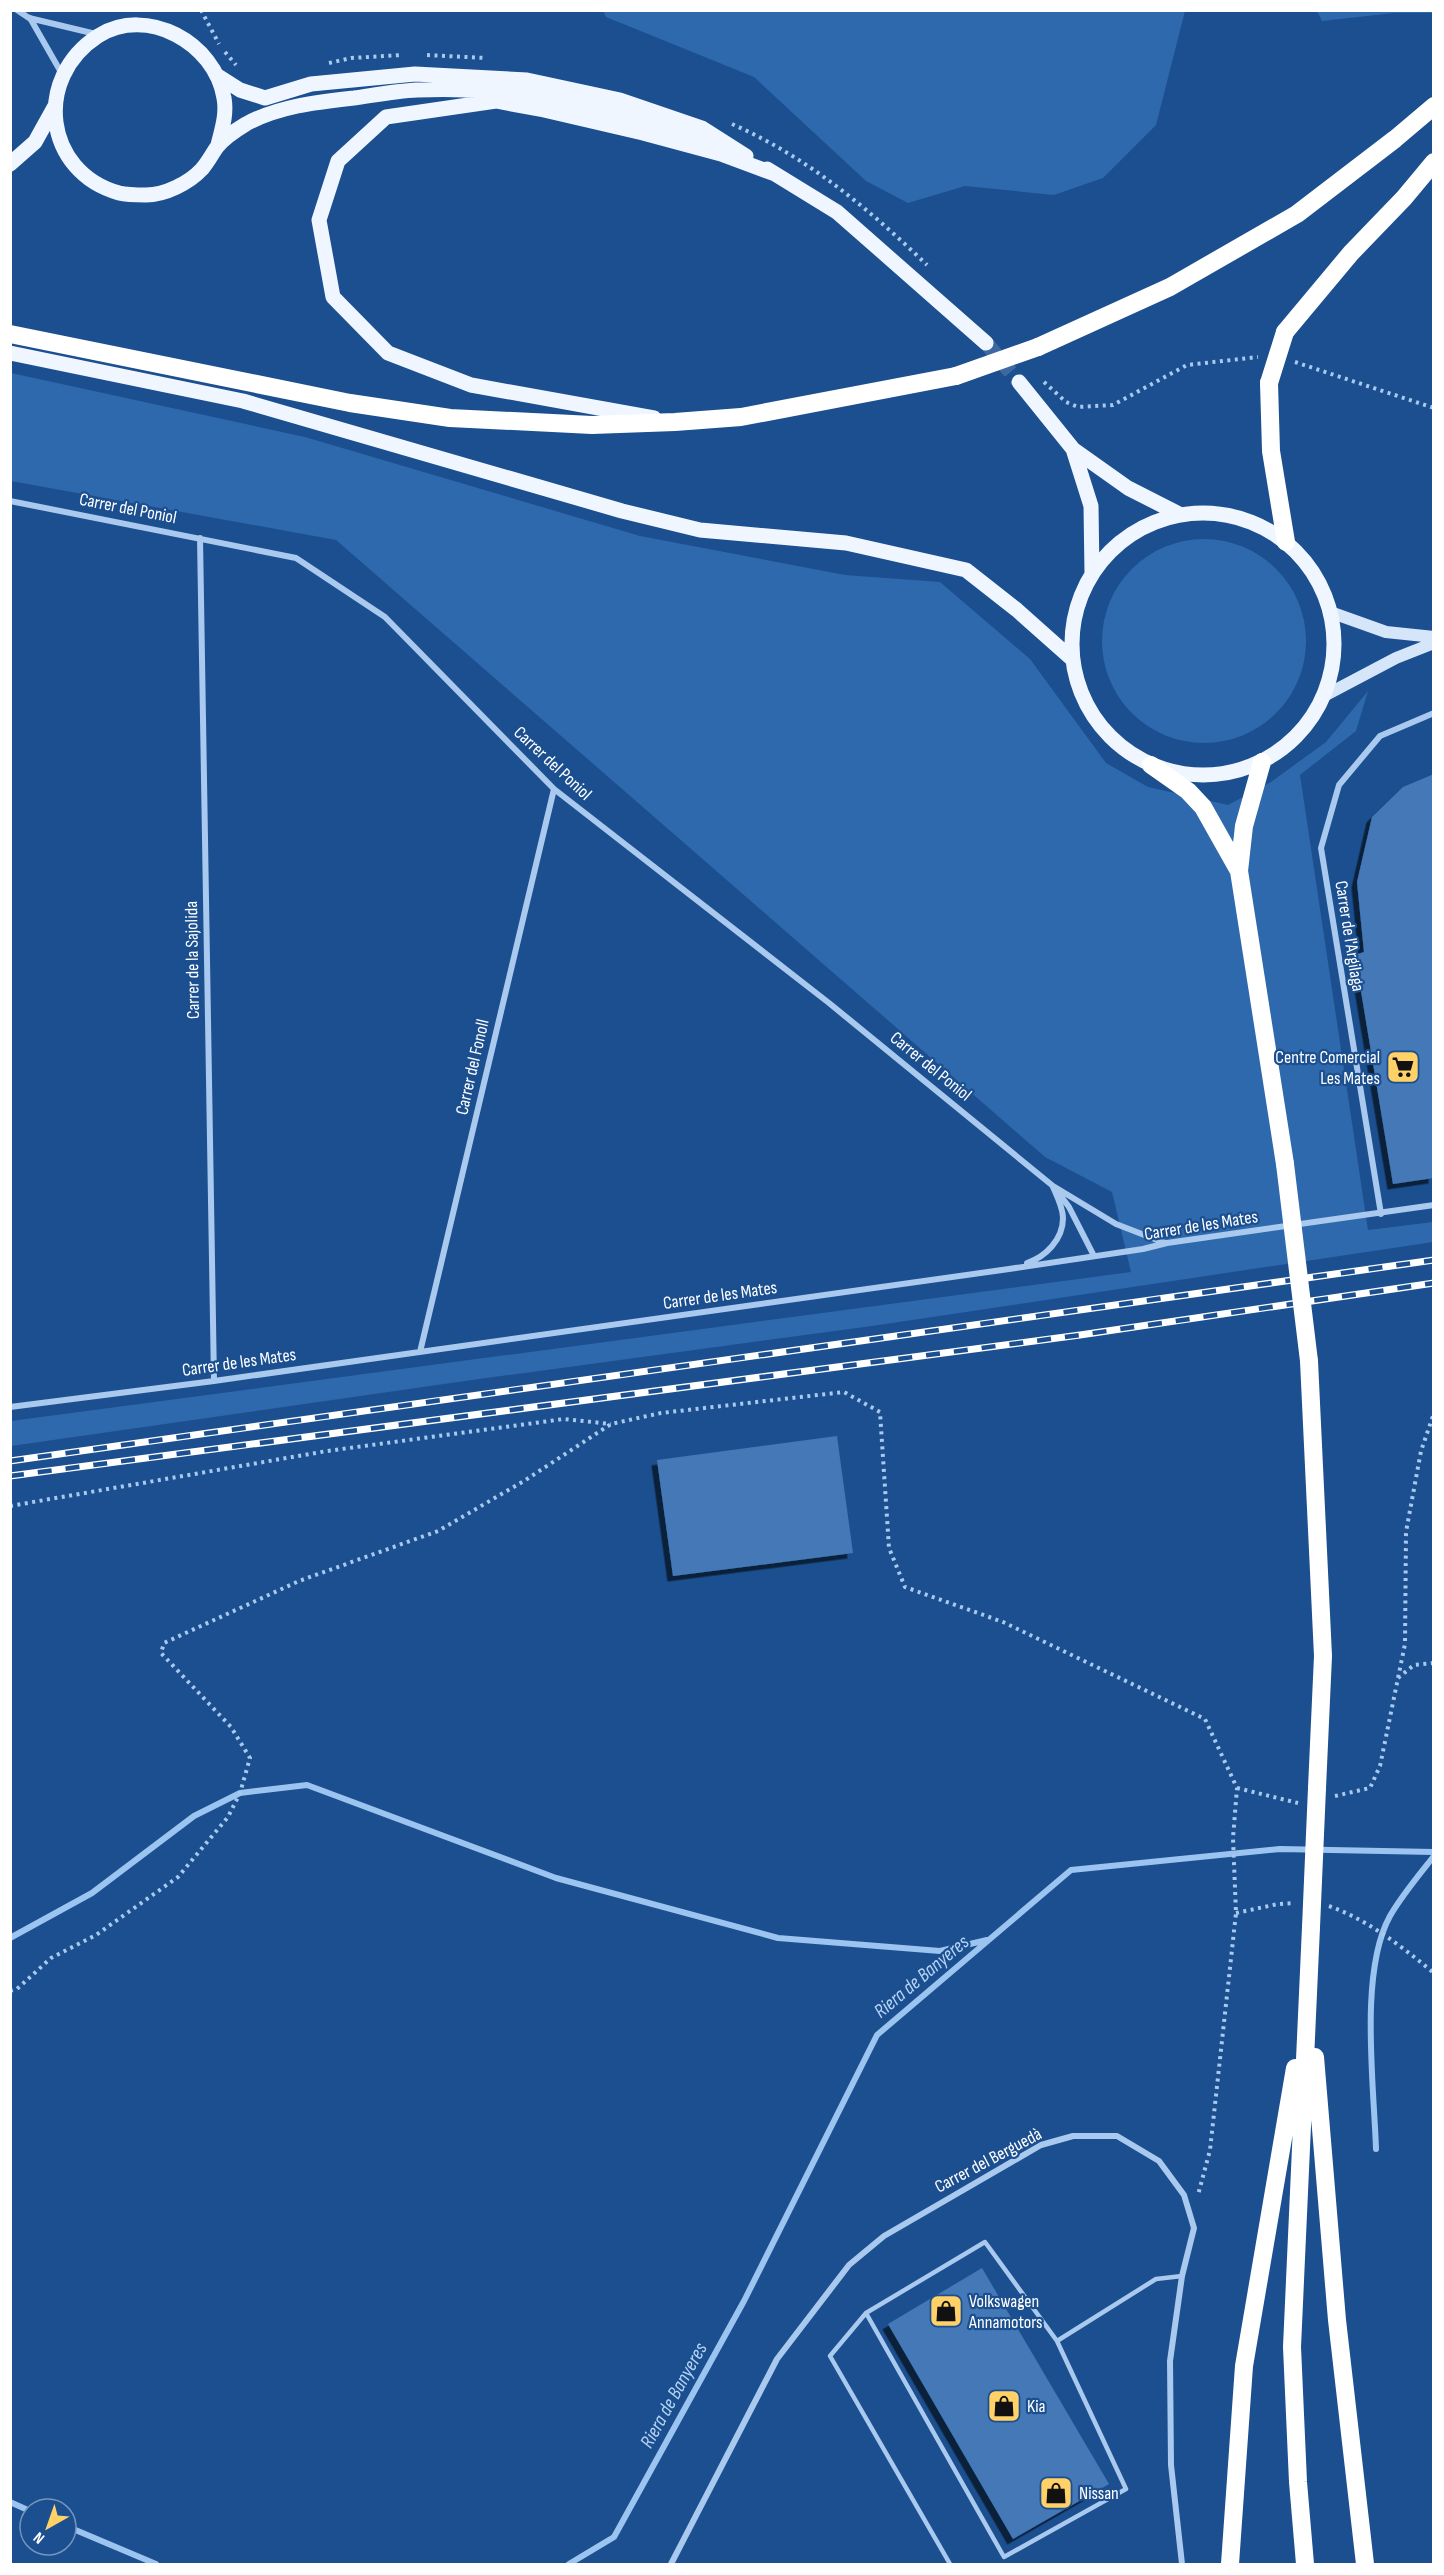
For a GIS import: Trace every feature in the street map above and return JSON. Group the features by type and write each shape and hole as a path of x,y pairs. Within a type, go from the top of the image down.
{"highway":[{"path":"10,334 350,403 450,418 592,425 675,423 741,417 956,376 1038,347 1170,287 1297,214 1434,106"},
{"path":"1286,542 1271,451 1269,383 1285,332 1351,253 1404,198 1434,162"},
{"path":"1262,762 1244,826 1239,871 1285,1164 1310,1361 1323,1656 1321,1793 1311,1927 1292,2347 1298,2482 1305,2565"},
{"path":"1151,765 1188,791 1203,807 1239,871"},
{"path":"1230,2565 1244,2366 1309,1983"},
{"path":"1309,1983 1337,2320 1365,2565"}],"main road":[{"path":"10,164 35,142 55,106 62,74 78,51 100,35 126,26 154,26 180,35 202,52 218,75 224,98 224,122 218,145 202,170 178,187 150,195 120,194 93,182 72,162 58,135 55,106"},
{"path":"218,75 240,90 265,98 311,84 415,74 527,80 620,100 702,128 837,212 986,343"},
{"path":"218,145 245,125 267,114 318,102 427,90 503,92 601,106 681,132 721,154"},
{"path":"675,423 471,385 388,353 333,297 319,220 338,161 386,117 496,101 599,122 721,154 775,174"},
{"path":"10,352 243,401 622,511 700,530 846,543 966,570 1017,610 1072,659"},
{"path":"1019,382 1073,449 1128,488 1179,514"},
{"path":"1073,449 1090,506 1092,573"},
{"path":"1217,513 1236,516 1270,531 1298,554 1318,581 1330,612 1334,629 1334,654 1324,696 1298,735 1262,762 1244,769 1207,775 1169,771 1151,765 1118,744 1098,722 1082,697 1072,659 1072,623 1077,605 1092,573 1115,545 1129,534 1161,519 1179,514 1217,513"}],"street":[{"path":"17,10 29,18 100,35"},
{"path":"29,18 62,74"},
{"name":"Carrer del Poniol","path":"10,501 296,558 385,617 554,789 830,1003 1053,1186 1116,1224 1167,1243"},
{"name":"Carrer de la Sajolida","path":"200,538 214,1381"},
{"path":"1330,612 1386,632 1434,637"},
{"path":"1324,696 1396,658 1434,643"},
{"name":"Carrer de l'Argilaga","path":"1381,1214 1321,848 1339,784 1380,736 1434,712"},
{"name":"Carrer del Fonoll","path":"420,1352 554,789"},
{"path":"1009,1269 1038,1259 1054,1245 1063,1219 1053,1186"},
{"name":"Carrer del Poniol","path":"1053,1186 1069,1208 1094,1256"},
{"name":"Carrer de les Mates","path":"10,1407 214,1381 1009,1269 1167,1243 1434,1205"},
{"name":"Carrer del Berguedà","path":"671,2565 777,2359 849,2265 884,2236 1041,2145 1073,2136 1117,2136 1159,2161 1184,2195 1194,2228 1182,2276 1170,2361 1171,2465 1182,2565"}],"lane":[{"path":"950,2565 830,2356 866,2313 986,2242 1057,2341 1126,2488 1004,2557"},
{"path":"1057,2341 1156,2279 1182,2276"},
{"path":"866,2313 1007,2565"}],"path":[{"path":"1042,380 1066,402 1077,407 1113,405 1187,365 1264,356"},
{"path":"1293,362 1434,408"},
{"path":"10,1506 339,1449 564,1419 611,1424 661,1413 844,1392 880,1412 889,1548 905,1587 1003,1622 1205,1719 1237,1788 1233,1838 1236,1913 1210,2150 1191,2219"},
{"path":"1321,1793 1370,1788 1380,1766 1405,1644 1406,1532 1421,1451 1434,1413"},
{"path":"10,1991 17,1989 51,1958 96,1935 178,1877 228,1817 240,1793 249,1758 231,1727 161,1653 164,1643 299,1581 438,1531 524,1481 611,1424"},
{"path":"1397,1679 1414,1665 1434,1663"},
{"path":"1237,1788 1301,1803"},
{"path":"1374,1929 1434,1973"}],"shaded area":[{"path":"1433,10 1433,13 1394,13 1322,21 1317,11"},
{"path":"603,11 1185,11 1156,125 1103,178 1054,195 965,186 908,203 866,181 754,77 606,17"},
{"path":"11,373 305,437 640,536 845,575 940,582 1030,659 1106,763 1148,787 1228,805 1271,782 1326,742 1368,691 1356,731 1300,775 1368,1230 1433,1222 1433,1242 872,1326 11,1446 11,1421 1131,1272 1112,1192 1045,1157 336,540 11,481"},
{"path":"1204,539 1224,541 1243,547 1276,569 1298,602 1304,621 1306,641 1304,661 1298,680 1276,713 1243,735 1224,741 1204,743 1184,741 1165,735 1132,713 1110,680 1104,661 1102,641 1104,621 1110,602 1132,569 1165,547 1184,541"}],"building":[{"name":"Centre Comercial Les Mates","path":"1434,774 1434,1178 1393,1184 1355,955 1364,952 1357,882 1372,817 1403,787"},
{"path":"837,1436 853,1553 673,1576 657,1460"},
{"path":"982,2268 1109,2484 1013,2539 888,2324"}],"waterway":[{"path":"10,1938 92,1893 194,1816 240,1793 307,1785 556,1878 778,1938 940,1951 987,1940"},
{"name":"Riera de Banyeres","path":"569,2564 614,2537 744,2301 877,2035 1071,1870 1280,1849 1434,1852"},
{"path":"1376,2149 1371,2062 1371,1997 1374,1967 1380,1939 1390,1916 1434,1856"},
{"name":"Riera de Banyeres","path":"10,2502 18,2506"},
{"name":"Riera de Banyeres","path":"78,2531 156,2564"}],"tunnel":[{"path":"986,343 1019,382"}],"railway":[{"path":"10,1461 1434,1260"},
{"path":"10,1476 1080,1335 1434,1283"}],"place":[{"name":"Centre Comercial Les Mates","path":"1403,1067"},
{"name":"Volkswagen Annamotors","path":"946,2311"},
{"name":"Kia","path":"1004,2406"},
{"name":"Nissan","path":"1056,2493"}]}
